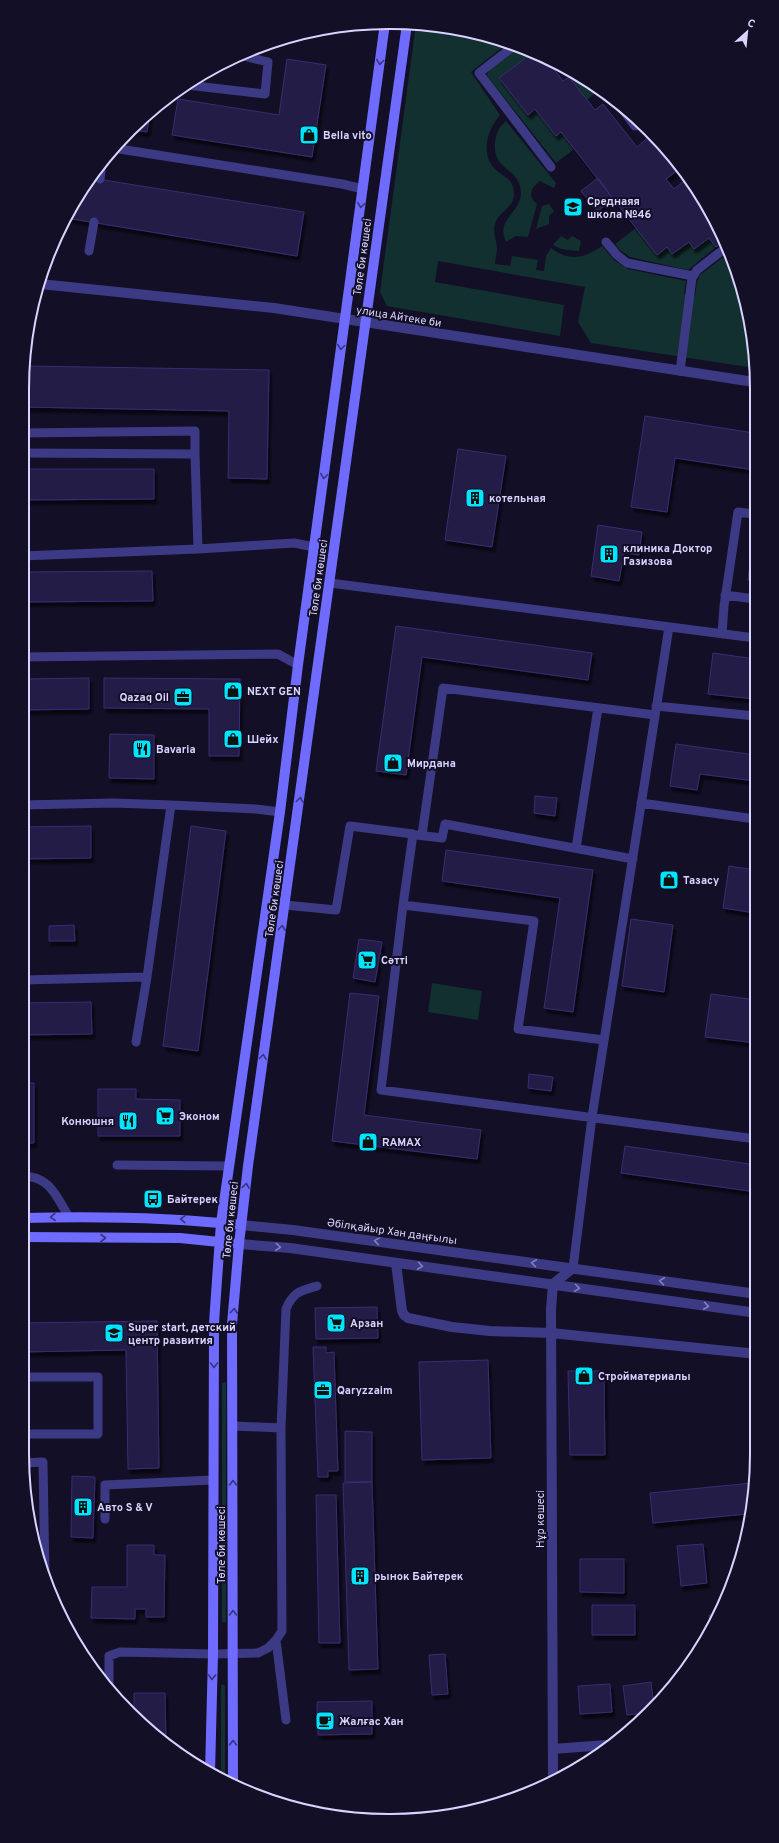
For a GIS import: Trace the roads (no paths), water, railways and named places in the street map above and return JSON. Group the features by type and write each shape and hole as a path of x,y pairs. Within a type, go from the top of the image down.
{"main road":[{"name":"Төле би көшесі","path":"210,1767 213,1654 214,1323 220,1242 229,1166 280,812 298,665 384,29"},
{"name":"Төле би көшесі","path":"233,1778 234,1426 232,1324 239,1244 405,30"},
{"name":"Әбілқайыр Хан даңғылы","path":"29,1218 180,1218 241,1225"},
{"path":"29,1237 180,1238 239,1244"}],"street":[{"name":"улица Айтеке би","path":"45,284 274,308 750,381"},
{"name":"Әбілқайыр Хан даңғылы","path":"241,1225 293,1230 750,1293"},
{"path":"239,1244 290,1248 750,1312"},
{"path":"396,1263 402,1311 408,1318 490,1331 551,1333 750,1353"},
{"path":"553,1284 573,1268"},
{"name":"Нұр көшесі","path":"553,1284 551,1333 553,1775"},
{"path":"553,1749 601,1745"}],"lane":[{"path":"509,50 479,73 551,167"},
{"path":"195,86 265,94 268,62 249,57"},
{"path":"121,149 342,184 363,189"},
{"path":"100,179 101,173"},
{"path":"89,251 94,222"},
{"path":"606,242 616,255 627,263 693,276"},
{"path":"680,371 693,276 701,266 722,250"},
{"path":"29,433 195,431 198,549"},
{"path":"29,454 195,454"},
{"path":"722,634 738,512 750,514"},
{"path":"29,556 198,549 294,543 314,547"},
{"path":"330,583 750,637"},
{"path":"726,595 750,598"},
{"path":"573,1268 592,1117 669,628"},
{"path":"29,657 278,654 298,665"},
{"path":"750,716 598,708 443,688 418,835 403,905 381,1090 750,1138"},
{"path":"576,848 598,708"},
{"path":"29,805 113,803 256,809 280,812"},
{"path":"641,803 750,817"},
{"path":"136,1042 147,977 171,805"},
{"path":"285,905 336,910 350,826 442,838 445,824 632,859"},
{"path":"403,905 534,921 518,1029 604,1040"},
{"path":"29,980 147,977"},
{"path":"117,1165 229,1166"},
{"path":"29,1176 48,1183 69,1217"},
{"path":"109,1680 109,1656 120,1652 213,1654 258,1653 268,1648 282,1631 281,1428 286,1309 290,1299 299,1291 317,1286"},
{"path":"29,1377 98,1377 98,1434 29,1434"},
{"path":"234,1426 281,1428"},
{"path":"29,1462 44,1462 45,1559"},
{"path":"105,1519 105,1485 213,1480"},
{"path":"276,1640 286,1720"}],"place":[{"name":"Bella vito","path":"309,135"},
{"name":"Среднаяя школа №46","path":"573,207"},
{"name":"котельная","path":"475,498"},
{"name":"клиника Доктор Газизова","path":"609,554"},
{"name":"NEXT GEN","path":"233,691"},
{"name":"Qazaq Oil","path":"183,697"},
{"name":"Шейх","path":"233,739"},
{"name":"Bavaria","path":"142,749"},
{"name":"Мирдана","path":"393,763"},
{"name":"Тазасу","path":"669,880"},
{"name":"Cәтті","path":"367,960"},
{"name":"Эконом","path":"165,1116"},
{"name":"Конюшня","path":"128,1121"},
{"name":"RAMAX","path":"368,1142"},
{"name":"Байтерек","path":"153,1199"},
{"name":"Арзан","path":"336,1323"},
{"name":"Super start, детский центр развития","path":"114,1333"},
{"name":"Стройматериалы","path":"584,1376"},
{"name":"Qaryzzaim","path":"323,1390"},
{"name":"Авто S & V","path":"83,1507"},
{"name":"рынок Байтерек","path":"360,1576"},
{"name":"Жалғас Хан","path":"325,1721"}]}
